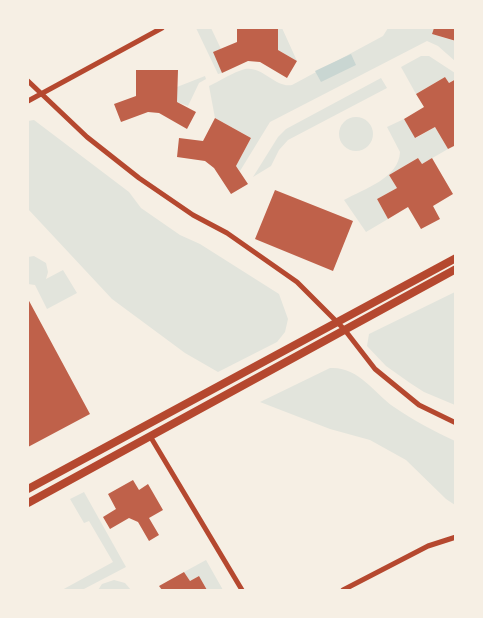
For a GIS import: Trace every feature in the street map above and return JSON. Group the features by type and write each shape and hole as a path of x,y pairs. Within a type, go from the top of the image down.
{"main road":[{"path":"28,503 150,436 456,258"},
{"path":"28,488 341,326 456,269"}],"street":[{"path":"28,101 162,28"},
{"path":"28,81 87,137 146,183 193,215 227,233 297,282 341,326 375,369 398,389 426,409 456,423"},
{"path":"150,436 242,590"},
{"path":"344,590 428,546 456,537"}],"shaded area":[{"path":"196,28 211,28 221,49 222,73 218,74"},
{"path":"278,28 282,28 297,61 278,50"},
{"path":"388,28 434,28 432,34 455,41 455,61 438,46 427,41 270,122 240,171 236,166 251,138 215,118 209,86 245,69 258,71 280,83 292,85 383,36"},
{"path":"351,54 356,65 321,82 315,71"},
{"path":"421,56 429,56 455,73 455,79 449,83 445,77 416,94 401,67"},
{"path":"205,76 206,79 199,83 188,106 177,102 177,87"},
{"path":"381,78 387,88 288,140 279,150 271,166 253,177 278,137 286,129"},
{"path":"356,117 368,122 373,134 368,146 356,151 344,146 339,134 344,122"},
{"path":"404,119 416,138 435,127 448,149 422,164 418,158 389,175 397,188 377,199 388,219 366,232 344,200 379,182 394,169 400,152 387,127"},
{"path":"34,120 129,192 141,208 180,235 200,244 279,294 288,319 285,332 277,342 218,372 185,353 112,299 28,209 28,121"},
{"path":"34,256 46,263 48,272 46,279 63,270 77,293 47,309 35,285 28,284 28,257"},
{"path":"455,292 455,405 424,392 410,383 386,366 367,346 369,334"},
{"path":"330,368 349,371 402,412 424,426 455,441 455,505 446,499 406,460 370,440 330,429 260,402"},
{"path":"84,492 126,567 82,590 62,590 113,562 89,521 84,523 70,499"},
{"path":"206,560 223,590 207,590 199,576 190,581 184,572"},
{"path":"114,580 125,583 131,590 98,590 102,584"}],"building":[{"path":"237,28 278,28 278,50 297,61 287,78 260,62 248,61 222,73 213,52 237,42"},
{"path":"434,28 456,28 456,41 432,34"},
{"path":"136,70 178,70 177,102 196,112 187,129 159,113 148,112 121,122 114,104 136,96"},
{"path":"445,77 449,83 456,79 456,145 448,149 435,127 415,138 404,119 424,107 416,94"},
{"path":"215,118 251,138 236,166 248,184 231,194 214,168 205,161 177,157 179,138 203,141"},
{"path":"418,158 422,164 432,158 453,194 433,206 440,219 421,229 408,207 388,219 377,199 397,188 389,175"},
{"path":"275,190 353,221 333,271 255,239"},
{"path":"28,299 90,414 28,447"},
{"path":"133,480 139,490 148,484 163,510 149,518 159,535 149,541 138,522 129,518 110,529 103,517 116,509 108,494"},
{"path":"184,572 190,581 199,576 207,590 162,590 159,586"}]}
